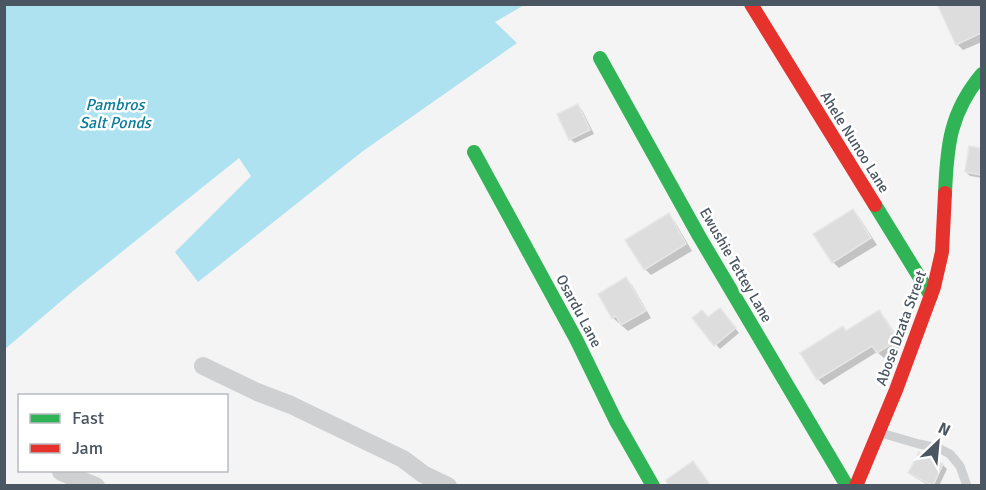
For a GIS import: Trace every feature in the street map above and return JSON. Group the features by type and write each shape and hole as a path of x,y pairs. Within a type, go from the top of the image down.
{"street":[{"name":"Ahele Nunoo Lane","path":"751,4 931,296"},
{"name":"Ewushie Tettey Lane","path":"600,58 699,236 847,486"},
{"name":"Abose Dzata Street","path":"856,486 911,353 939,271 944,238 947,152 954,119 971,87 981,74"},
{"name":"Osardu Lane","path":"474,152 576,339 616,421 653,486"},
{"path":"203,366 403,459 423,474 448,486"},
{"path":"61,472 96,486"}],"lane":[{"path":"879,433 938,448 950,454 960,466 967,486"}],"water":[{"name":"Pambros Salt Ponds","path":"5,4 524,5 495,22 517,43 363,151 198,282 175,252 251,176 239,158 73,291 5,349"}],"building":[{"path":"937,4 981,4 981,33 956,45"},
{"path":"578,104 590,130 569,140 557,114"},
{"path":"969,146 981,148 981,175 965,172"},
{"path":"853,209 871,238 832,263 813,234"},
{"path":"669,213 686,244 644,270 625,240"},
{"path":"626,277 646,311 621,325 616,316 612,319 598,294"},
{"path":"720,308 736,328 714,346 692,318 702,310 708,317"},
{"path":"879,310 898,340 877,353 872,346 817,380 800,353 843,326 846,331"},
{"path":"919,452 943,464 933,486 908,473"},
{"path":"693,461 711,486 668,486 666,480"}],"traffic: fast":[{"path":"600,58 699,236 847,486"},
{"path":"945,193 952,130 963,102 982,74"},
{"path":"474,152 576,339 616,421 653,486"},
{"path":"875,205 931,296"}],"traffic: jam":[{"path":"751,4 875,205"},
{"path":"856,486 896,390 934,287 942,252 945,193"}]}
